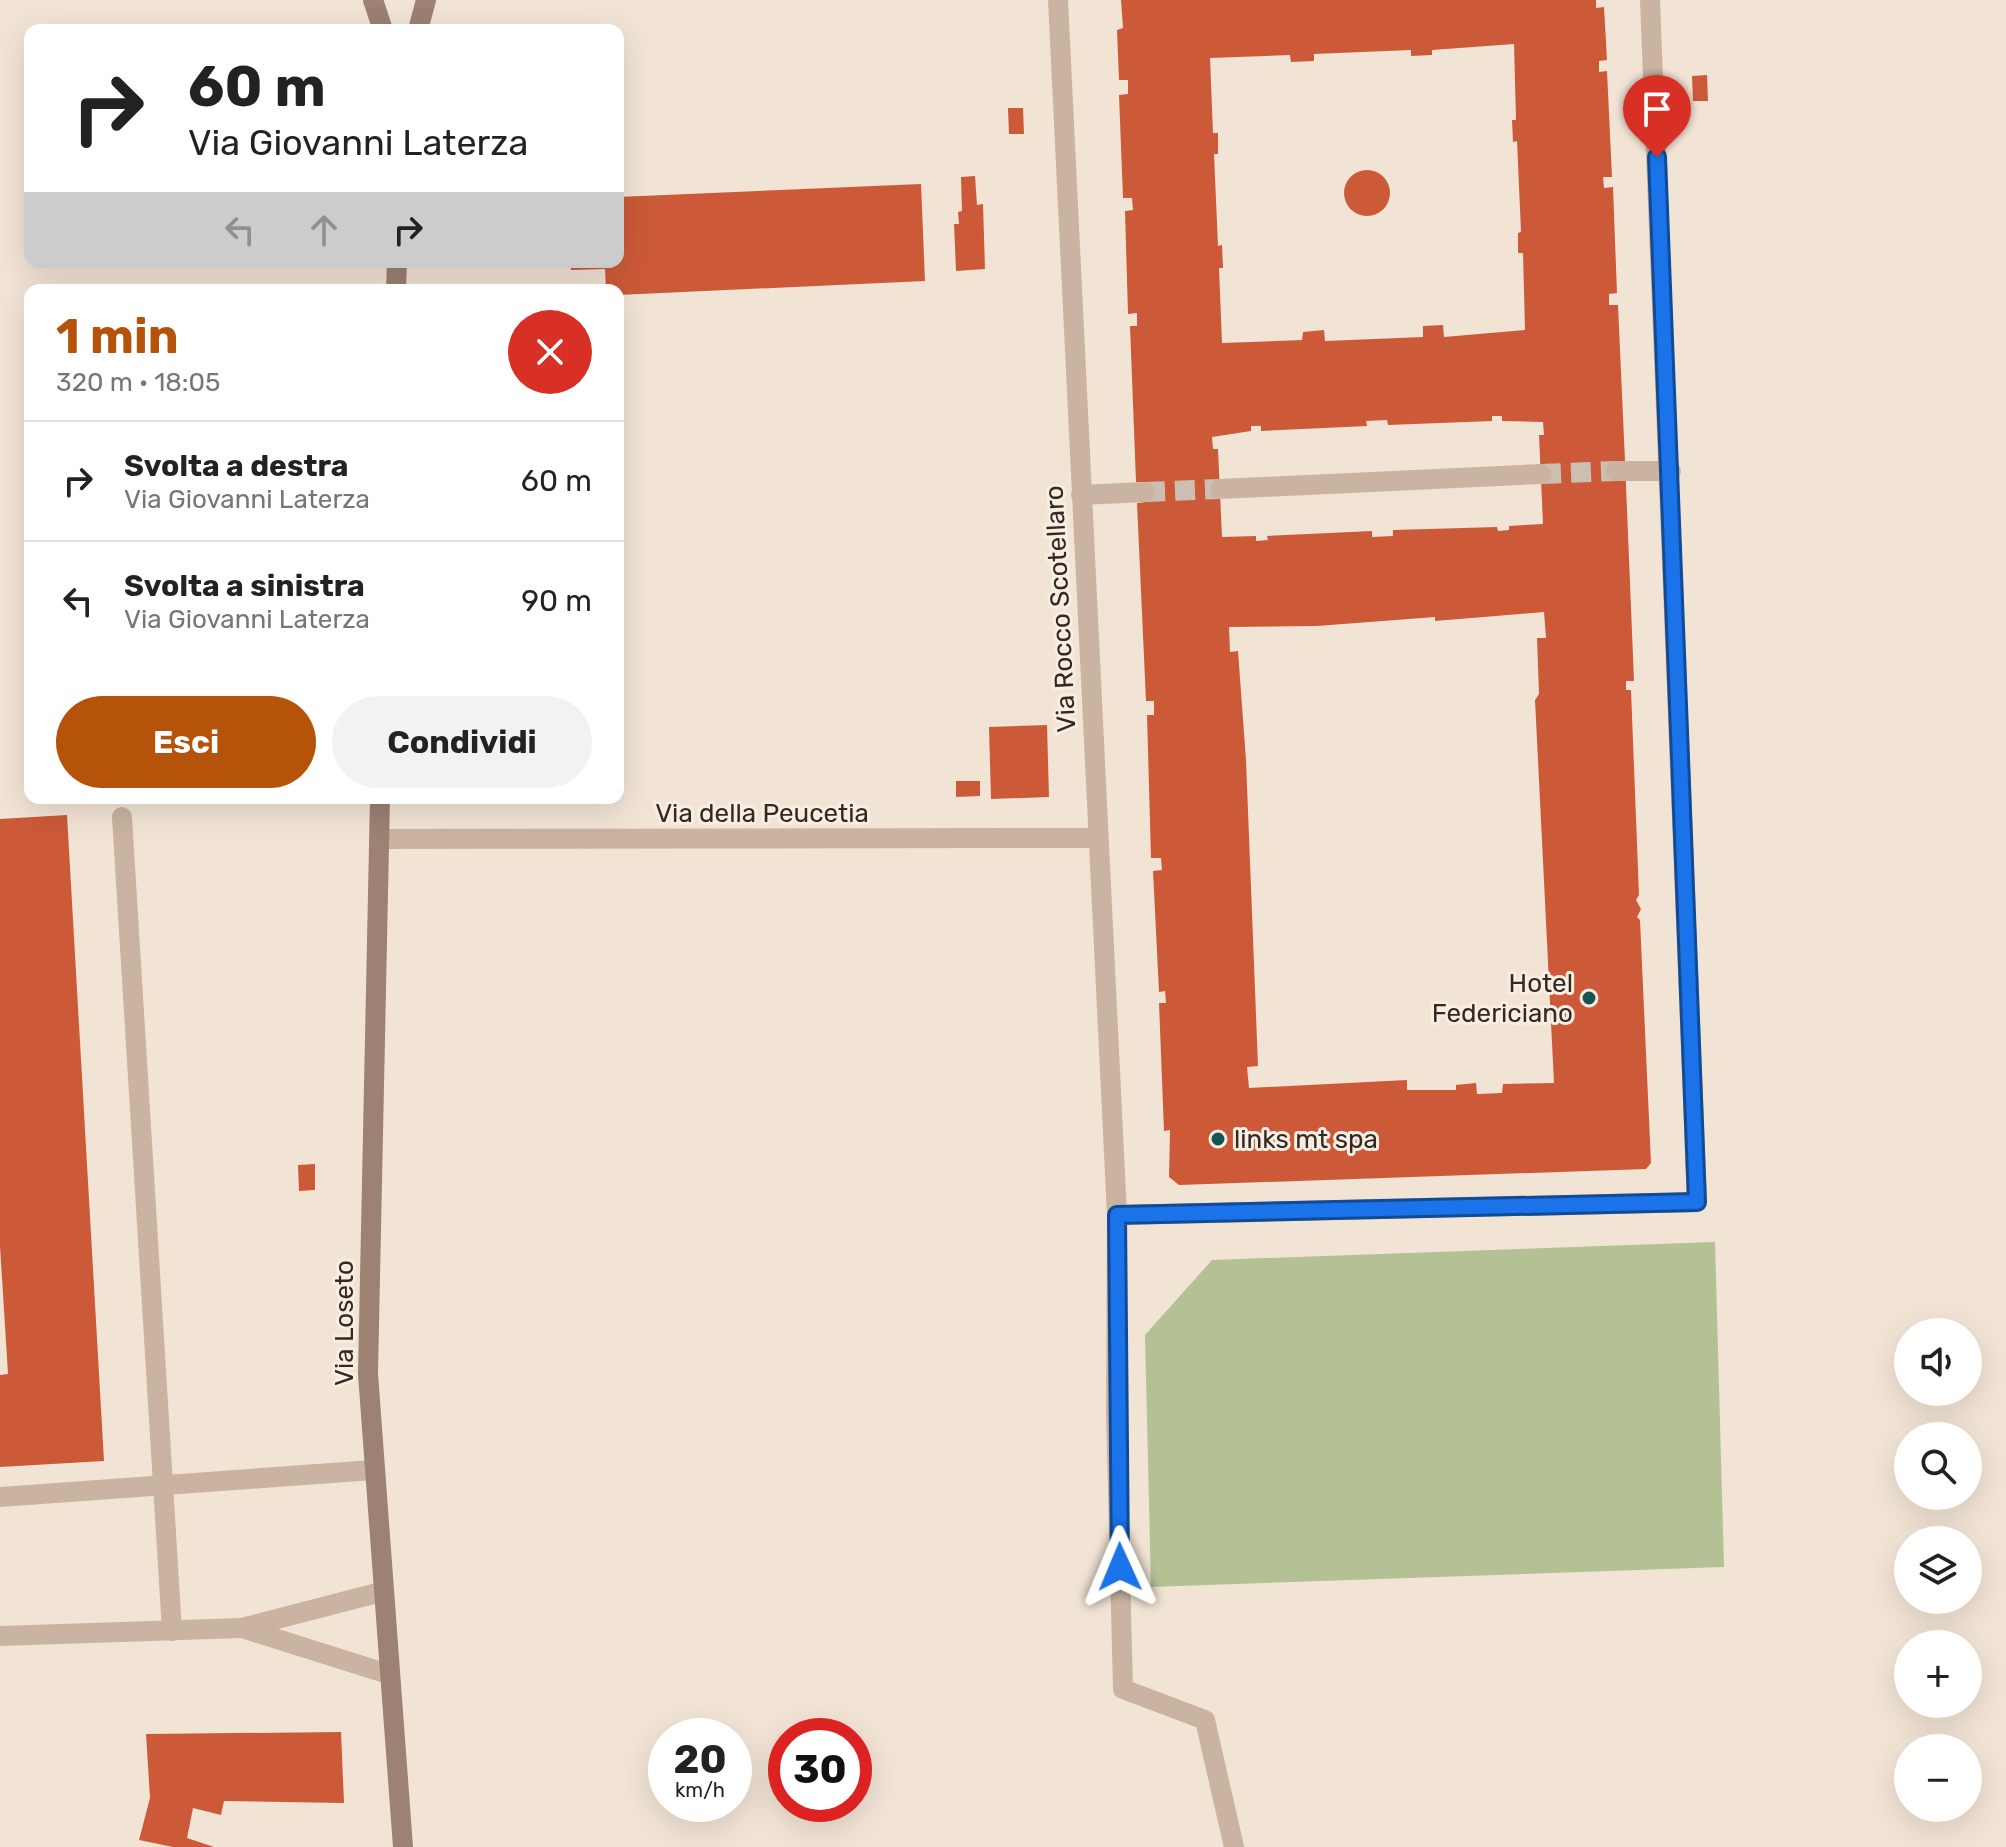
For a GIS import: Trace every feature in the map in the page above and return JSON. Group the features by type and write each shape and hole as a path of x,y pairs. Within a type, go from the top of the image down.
{"main road":[{"path":"373,0 381,24"},
{"path":"420,24 426,0"},
{"name":"Via Loseto","path":"380,804 368,1374 381,1592 403,1847"}],"street":[{"name":"Via Rocco Scotellaro","path":"1058,0 1117,1215 1116,1415 1123,1689 1205,1720 1234,1847"},
{"path":"1117,1215 1697,1202 1671,471 1650,0"},
{"path":"1616,471 1671,471"},
{"path":"1220,489 1541,474"},
{"path":"1081,495 1145,492"},
{"path":"122,817 172,1631"},
{"name":"Via della Peucetia","path":"379,839 1097,838"},
{"path":"0,1497 373,1470"},
{"path":"0,1636 242,1628 381,1592"},
{"path":"242,1628 388,1674"}],"green space":[{"path":"1715,1242 1724,1567 1151,1587 1145,1335 1212,1260"}],"building":[{"path":"1121,0 1596,0 1596,8 1604,7 1607,60 1599,61 1599,72 1607,71 1612,177 1603,177 1604,188 1613,187 1617,293 1609,294 1609,305 1618,305 1625,461 1634,681 1626,681 1626,690 1631,690 1639,895 1636,900 1641,909 1637,917 1640,920 1651,1163 1646,1169 1179,1185 1169,1177 1170,1130 1164,1131 1159,1003 1166,1003 1165,991 1159,992 1153,871 1162,870 1161,858 1151,858 1147,715 1154,715 1154,701 1146,701 1137,503 1146,502 1145,482 1136,482 1130,326 1137,326 1137,313 1128,314 1125,211 1133,210 1132,198 1123,198 1119,95 1128,94 1128,80 1119,80 1117,30 1123,28","holes":["1514,44 1516,120 1512,120 1513,142 1517,141 1521,232 1518,233 1518,253 1523,253 1525,330 1444,337 1443,325 1423,326 1423,337 1325,341 1324,330 1303,332 1302,340 1222,343 1219,268 1223,268 1222,245 1218,246 1214,154 1218,154 1218,133 1213,133 1210,58 1290,55 1291,62 1314,61 1314,54 1411,50 1411,56 1432,55 1432,50","1492,416 1502,416 1502,421 1543,422 1544,435 1539,435 1543,524 1509,526 1509,530 1498,531 1497,527 1393,530 1393,536 1372,537 1372,531 1267,536 1268,540 1256,541 1256,536 1222,537 1218,449 1213,449 1212,437 1251,431 1251,426 1261,426 1261,431 1367,426 1366,421 1387,420 1388,425 1492,421","1544,612 1546,638 1537,638 1539,694 1535,700 1554,1083 1503,1084 1502,1093 1477,1094 1476,1083 1456,1085 1456,1090 1407,1090 1407,1080 1249,1088 1247,1067 1258,1066 1246,760 1238,651 1230,652 1229,627 1317,626 1435,617 1435,621"]},
{"path":"1707,75 1708,101 1693,101 1692,76"},
{"path":"1008,108 1023,108 1024,134 1009,134"},
{"path":"1367,170 1383,177 1390,193 1383,209 1367,216 1351,209 1344,193 1351,177"},
{"path":"975,176 977,205 983,204 985,269 956,271 954,224 959,224 958,212 962,211 961,177"},
{"path":"921,184 925,281 624,295 624,284 606,284 605,269 571,268 624,268 624,197"},
{"path":"1047,725 1049,797 991,799 989,727"},
{"path":"956,781 980,781 980,796 956,797"},
{"path":"67,815 104,1461 0,1467 0,1375 8,1374 0,1246 0,819"},
{"path":"315,1164 315,1190 299,1191 298,1165"},
{"path":"341,1732 344,1803 224,1801 221,1815 193,1808 187,1838 214,1847 173,1847 139,1840 150,1798 146,1734"}],"tunnel":[{"path":"1541,474 1616,471"},
{"path":"1145,492 1220,489"}],"place":[{"name":"Hotel Federiciano","path":"1589,998"},
{"name":"links mt spa","path":"1218,1139"}],"route":[{"path":"1120,1567 1116,1415 1117,1215 1588,1202 1697,1202 1657,157"}]}
